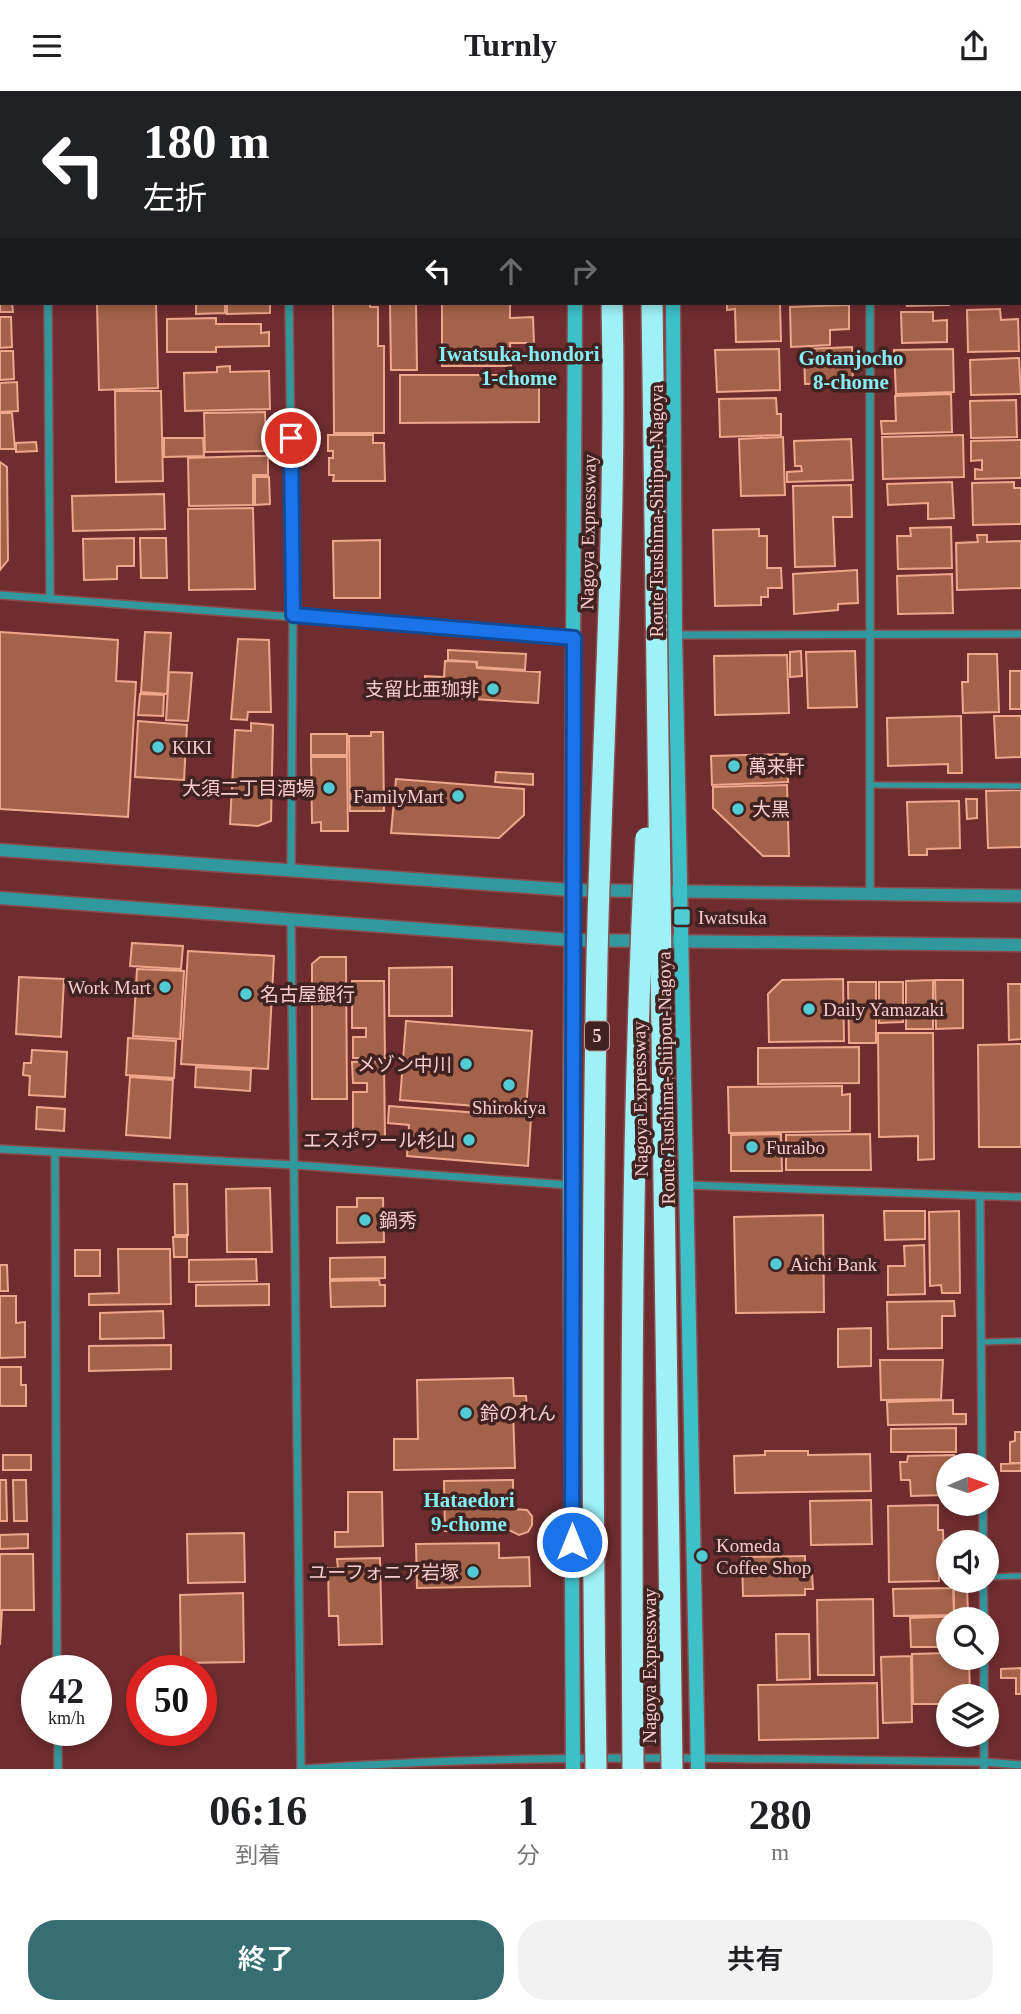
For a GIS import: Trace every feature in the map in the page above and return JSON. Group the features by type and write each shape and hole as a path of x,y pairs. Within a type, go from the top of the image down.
{"highway":[{"name":"Nagoya Expressway","path":"596,1769 593,1565 597,971 610,641 612,305"},
{"name":"Nagoya Expressway","path":"652,305 672,1769"},
{"path":"634,1769 631,1502 639,968 655,647"}],"main road":[{"path":"573,1764 570,1185 575,305"},
{"name":"Route Tsushima-Shiipou-Nagoya","path":"673,305 676,635 698,1763"}],"street":[{"path":"48,305 50,599"},
{"path":"289,305 293,615 291,871"},
{"path":"870,305 870,894"},
{"path":"0,595 574,638"},
{"path":"676,635 1021,634"},
{"path":"0,850 571,890 1021,896"},
{"path":"0,898 572,940 1021,945"},
{"path":"291,918 302,1769 400,1762 1021,1765"},
{"path":"0,1149 295,1164 570,1185"},
{"path":"55,1152 57,1655"},
{"path":"688,1185 1021,1197"},
{"path":"980,1196 982,1453"},
{"path":"58,1746 58,1769"},
{"path":"984,1747 984,1766"}],"lane":[{"path":"872,785 1021,786"},
{"path":"981,1342 1021,1341"},
{"path":"999,1578 1021,1576"}],"building":[{"path":"0,305 12,305 13,312 0,312"},
{"path":"97,305 156,305 158,388 99,390"},
{"path":"196,305 225,305 225,313 196,314"},
{"path":"227,305 270,305 270,313 227,314"},
{"path":"333,305 378,307 378,346 384,346 384,433 334,433"},
{"path":"390,305 416,305 417,370 391,370"},
{"path":"442,305 510,305 510,318 533,317 534,343 510,343 511,366 442,366"},
{"path":"727,305 780,305 781,341 736,342 735,309 727,310"},
{"path":"849,305 849,329 830,330 830,345 791,347 790,307"},
{"path":"1000,309 1001,320 1018,319 1019,351 968,352 967,310"},
{"path":"901,312 933,312 933,321 947,320 947,342 902,343"},
{"path":"0,317 11,317 12,347 0,348"},
{"path":"216,318 216,324 261,324 261,333 269,332 269,346 216,347 216,352 167,352 167,319"},
{"path":"852,347 853,383 805,384 804,349"},
{"path":"779,349 780,390 717,392 715,350"},
{"path":"953,349 954,392 896,394 894,350"},
{"path":"0,351 13,351 14,379 0,380"},
{"path":"1019,358 1021,394 971,395 970,360"},
{"path":"230,366 230,372 269,371 270,409 185,411 184,373 217,372 217,367"},
{"path":"400,375 539,375 539,422 400,423"},
{"path":"17,382 18,411 0,412 0,383"},
{"path":"115,391 161,391 163,481 116,482"},
{"path":"951,394 952,432 882,434 881,421 896,421 895,396"},
{"path":"776,398 777,414 781,414 781,435 720,437 719,399"},
{"path":"1016,400 1017,437 971,438 970,401"},
{"path":"265,412 266,451 205,452 204,413"},
{"path":"0,413 12,413 15,449 0,449"},
{"path":"328,435 373,435 373,443 384,443 385,481 333,481 334,475 329,475 329,458 333,458 333,451 328,451"},
{"path":"963,435 964,477 883,479 882,437"},
{"path":"783,437 785,495 741,496 739,439"},
{"path":"164,438 203,438 204,456 164,457"},
{"path":"851,439 853,480 787,482 787,472 802,471 801,466 795,466 794,441"},
{"path":"1021,440 1021,478 975,479 975,469 982,470 982,460 971,461 971,441"},
{"path":"36,442 37,451 16,452 16,443"},
{"path":"268,456 268,475 253,475 253,505 189,506 188,458"},
{"path":"0,462 7,467 8,560 0,570"},
{"path":"255,477 269,477 270,504 255,505"},
{"path":"952,482 954,518 928,519 928,503 888,505 887,484"},
{"path":"1014,482 1014,488 1021,488 1021,524 973,525 972,483"},
{"path":"851,485 852,517 833,517 835,566 795,567 793,486"},
{"path":"164,494 165,529 73,531 72,496"},
{"path":"253,508 255,589 189,590 188,509"},
{"path":"951,527 952,568 898,569 897,536 911,536 910,528"},
{"path":"759,529 759,536 767,536 767,568 781,568 782,588 768,588 768,597 761,597 761,605 715,606 713,530"},
{"path":"977,535 987,535 987,542 1021,541 1021,588 957,590 956,543 978,542"},
{"path":"134,538 134,566 117,566 117,579 84,580 83,539"},
{"path":"140,538 166,538 167,578 141,578"},
{"path":"380,540 380,598 334,598 333,541"},
{"path":"857,570 858,603 838,604 838,610 794,614 793,574"},
{"path":"952,574 953,613 898,614 897,576"},
{"path":"0,632 118,640 116,681 136,682 128,817 0,809"},
{"path":"145,632 171,633 167,694 141,692"},
{"path":"238,639 269,640 271,712 248,712 247,720 231,719"},
{"path":"448,650 526,654 525,670 477,667 477,662 448,660"},
{"path":"801,651 802,676 790,677 790,652"},
{"path":"855,651 857,707 808,708 806,652"},
{"path":"968,654 997,654 999,712 963,713 962,682 968,682"},
{"path":"787,655 789,713 715,715 714,656"},
{"path":"445,661 476,662 477,668 540,672 538,703 424,696 425,676 444,677"},
{"path":"1010,671 1021,671 1021,709 1010,709"},
{"path":"169,672 192,673 188,721 166,720"},
{"path":"140,694 164,695 163,716 138,715"},
{"path":"961,716 962,773 948,773 948,764 888,766 887,718"},
{"path":"994,716 1021,716 1021,757 996,758"},
{"path":"138,721 187,725 184,780 135,777"},
{"path":"251,723 273,725 271,821 258,826 230,824 235,730 251,731"},
{"path":"371,732 383,732 384,811 350,811 349,736 371,736"},
{"path":"311,734 347,734 347,755 311,755"},
{"path":"788,754 788,782 712,785 711,756"},
{"path":"311,757 347,757 348,831 321,831 321,822 312,823"},
{"path":"496,772 533,774 533,785 495,782"},
{"path":"396,779 524,789 524,815 499,838 391,833"},
{"path":"787,785 789,856 763,856 713,808 713,787"},
{"path":"1021,790 1021,847 988,848 986,791"},
{"path":"966,799 977,799 977,818 967,819"},
{"path":"959,801 960,848 927,849 927,855 909,855 907,802"},
{"path":"132,943 183,946 181,969 130,966"},
{"path":"188,951 274,956 268,1069 181,1064"},
{"path":"320,957 346,957 347,1099 312,1099 312,964"},
{"path":"452,967 452,1016 389,1016 389,968"},
{"path":"137,969 184,971 180,1039 133,1036"},
{"path":"19,977 64,979 61,1037 16,1034"},
{"path":"843,979 844,1041 769,1042 768,994 782,980"},
{"path":"933,980 933,1029 906,1029 906,981"},
{"path":"935,980 963,980 963,1028 936,1029"},
{"path":"352,981 384,981 385,1058 353,1058 353,1037 366,1037 366,1028 352,1028"},
{"path":"848,982 876,982 876,1043 849,1043"},
{"path":"879,982 903,982 903,1022 879,1023"},
{"path":"1008,984 1021,984 1021,1039 1009,1040"},
{"name":"メゾン中川","path":"406,1021 532,1031 526,1110 400,1100"},
{"path":"878,1033 933,1033 934,1159 918,1160 918,1136 879,1137"},
{"path":"128,1038 176,1041 174,1078 126,1075"},
{"path":"1021,1044 1021,1147 979,1147 978,1045"},
{"path":"859,1047 859,1083 758,1084 758,1048"},
{"path":"32,1050 67,1052 65,1097 29,1095 30,1076 23,1075 24,1063 31,1063"},
{"path":"384,1061 385,1139 353,1139 353,1092 367,1092 367,1083 353,1083 352,1062"},
{"path":"196,1067 251,1070 250,1091 195,1087"},
{"path":"130,1077 173,1080 170,1138 126,1135"},
{"path":"842,1086 842,1095 850,1094 850,1131 729,1133 728,1087"},
{"name":"エスポワール杉山","path":"389,1106 531,1117 528,1166 407,1156 409,1125 388,1123"},
{"path":"37,1107 65,1109 64,1131 36,1129"},
{"path":"781,1134 782,1171 731,1171 731,1135"},
{"path":"870,1134 871,1170 786,1170 786,1135"},
{"path":"174,1184 187,1184 188,1235 175,1235"},
{"path":"270,1188 272,1252 227,1252 226,1189"},
{"path":"357,1198 383,1198 384,1242 337,1243 337,1207 357,1207"},
{"path":"884,1211 925,1211 925,1239 885,1240"},
{"path":"959,1211 960,1293 942,1293 941,1285 930,1286 929,1212"},
{"path":"823,1215 824,1312 736,1313 734,1217"},
{"path":"173,1237 187,1237 187,1257 174,1257"},
{"path":"924,1245 925,1294 888,1295 888,1266 905,1266 904,1246"},
{"path":"118,1249 170,1249 171,1304 89,1305 89,1294 119,1293"},
{"path":"75,1250 100,1250 100,1276 75,1276"},
{"path":"385,1257 385,1278 330,1279 330,1258"},
{"path":"256,1259 257,1281 189,1282 189,1260"},
{"path":"0,1265 7,1265 8,1291 0,1291"},
{"path":"379,1280 380,1285 385,1285 385,1306 331,1307 330,1281"},
{"path":"269,1284 269,1305 196,1306 196,1285"},
{"path":"0,1296 16,1296 16,1323 25,1322 25,1357 0,1358"},
{"path":"954,1301 955,1316 942,1316 942,1348 888,1349 887,1302"},
{"path":"163,1311 164,1338 100,1339 100,1313"},
{"path":"871,1328 871,1366 838,1367 838,1329"},
{"path":"171,1345 171,1369 89,1371 89,1346"},
{"path":"880,1360 943,1360 941,1399 881,1400"},
{"path":"0,1367 21,1367 21,1385 26,1385 26,1406 0,1406"},
{"path":"513,1378 514,1396 526,1396 527,1410 513,1410 515,1468 394,1470 394,1439 418,1439 417,1380"},
{"path":"953,1400 953,1414 966,1414 966,1424 888,1425 887,1402"},
{"path":"956,1428 956,1452 891,1452 891,1429"},
{"path":"1015,1432 1021,1432 1021,1463 1010,1463 1010,1442 1015,1441"},
{"path":"765,1451 808,1451 808,1455 870,1454 871,1491 735,1493 734,1456 765,1455"},
{"path":"3,1455 31,1455 31,1470 3,1470"},
{"path":"936,1455 936,1495 911,1496 910,1480 901,1480 900,1462 907,1462 908,1456"},
{"path":"1021,1463 1021,1471 1001,1471 1001,1464"},
{"path":"0,1480 6,1480 7,1521 0,1521"},
{"path":"13,1480 26,1480 27,1521 14,1521"},
{"path":"513,1480 513,1509 527,1510 532,1516 532,1525 528,1532 519,1535 509,1530 445,1531 444,1481"},
{"path":"348,1492 382,1492 383,1546 335,1547 335,1532 348,1532"},
{"path":"871,1500 872,1544 811,1545 810,1501"},
{"path":"936,1505 936,1581 889,1582 888,1506"},
{"path":"244,1533 245,1582 188,1583 187,1534"},
{"path":"28,1534 28,1548 0,1549 0,1535"},
{"name":"ユーフォニア岩塚","path":"499,1543 499,1558 529,1557 530,1586 417,1588 416,1544"},
{"path":"0,1554 33,1554 34,1610 2,1610 0,1645"},
{"path":"805,1556 805,1573 812,1573 813,1589 805,1589 805,1595 743,1596 742,1557"},
{"path":"380,1558 382,1644 339,1645 338,1616 329,1616 328,1568 338,1568 337,1559"},
{"path":"936,1588 936,1593 953,1593 954,1607 936,1607 936,1615 894,1616 893,1589"},
{"path":"243,1593 244,1662 217,1662 217,1655 181,1655 180,1595"},
{"path":"954,1593 967,1593 968,1607 954,1607"},
{"path":"873,1599 874,1675 818,1675 817,1600"},
{"path":"936,1617 936,1647 911,1647 910,1618"},
{"path":"776,1634 809,1634 810,1679 777,1680"},
{"path":"936,1653 936,1670 969,1670 970,1684 936,1684 936,1704 913,1704 912,1654"},
{"path":"911,1656 912,1722 883,1723 881,1657"},
{"path":"1021,1668 1021,1694 1016,1694 1016,1678 1001,1678 1001,1669"},
{"path":"877,1683 878,1738 759,1740 758,1685"}],"place":[{"name":"支留比亜珈琲","path":"493,689"},
{"name":"KIKI","path":"158,747"},
{"name":"萬来軒","path":"734,766"},
{"name":"大須二丁目酒場","path":"329,788"},
{"name":"FamilyMart","path":"458,796"},
{"name":"大黒","path":"738,809"},
{"name":"Iwatsuka","path":"682,917"},
{"name":"Work Mart","path":"165,987"},
{"name":"名古屋銀行","path":"246,994"},
{"name":"Daily Yamazaki","path":"809,1009"},
{"name":"メゾン中川","path":"466,1064"},
{"name":"Shirokiya","path":"509,1085"},
{"name":"エスポワール杉山","path":"469,1140"},
{"name":"Furaibo","path":"752,1147"},
{"name":"鍋秀","path":"365,1220"},
{"name":"Aichi Bank","path":"776,1264"},
{"name":"鈴のれん","path":"466,1413"},
{"name":"Komeda Coffee Shop","path":"702,1556"},
{"name":"ユーフォニア岩塚","path":"473,1572"}],"district":[{"name":"Iwatsuka-hondori 1-chome","path":"519,366"},
{"name":"Gotanjocho 8-chome","path":"850,370"},
{"name":"Hataedori 9-chome","path":"469,1512"}],"route":[{"path":"291,438 293,615 574,638 570,1185 572,1542"}]}
